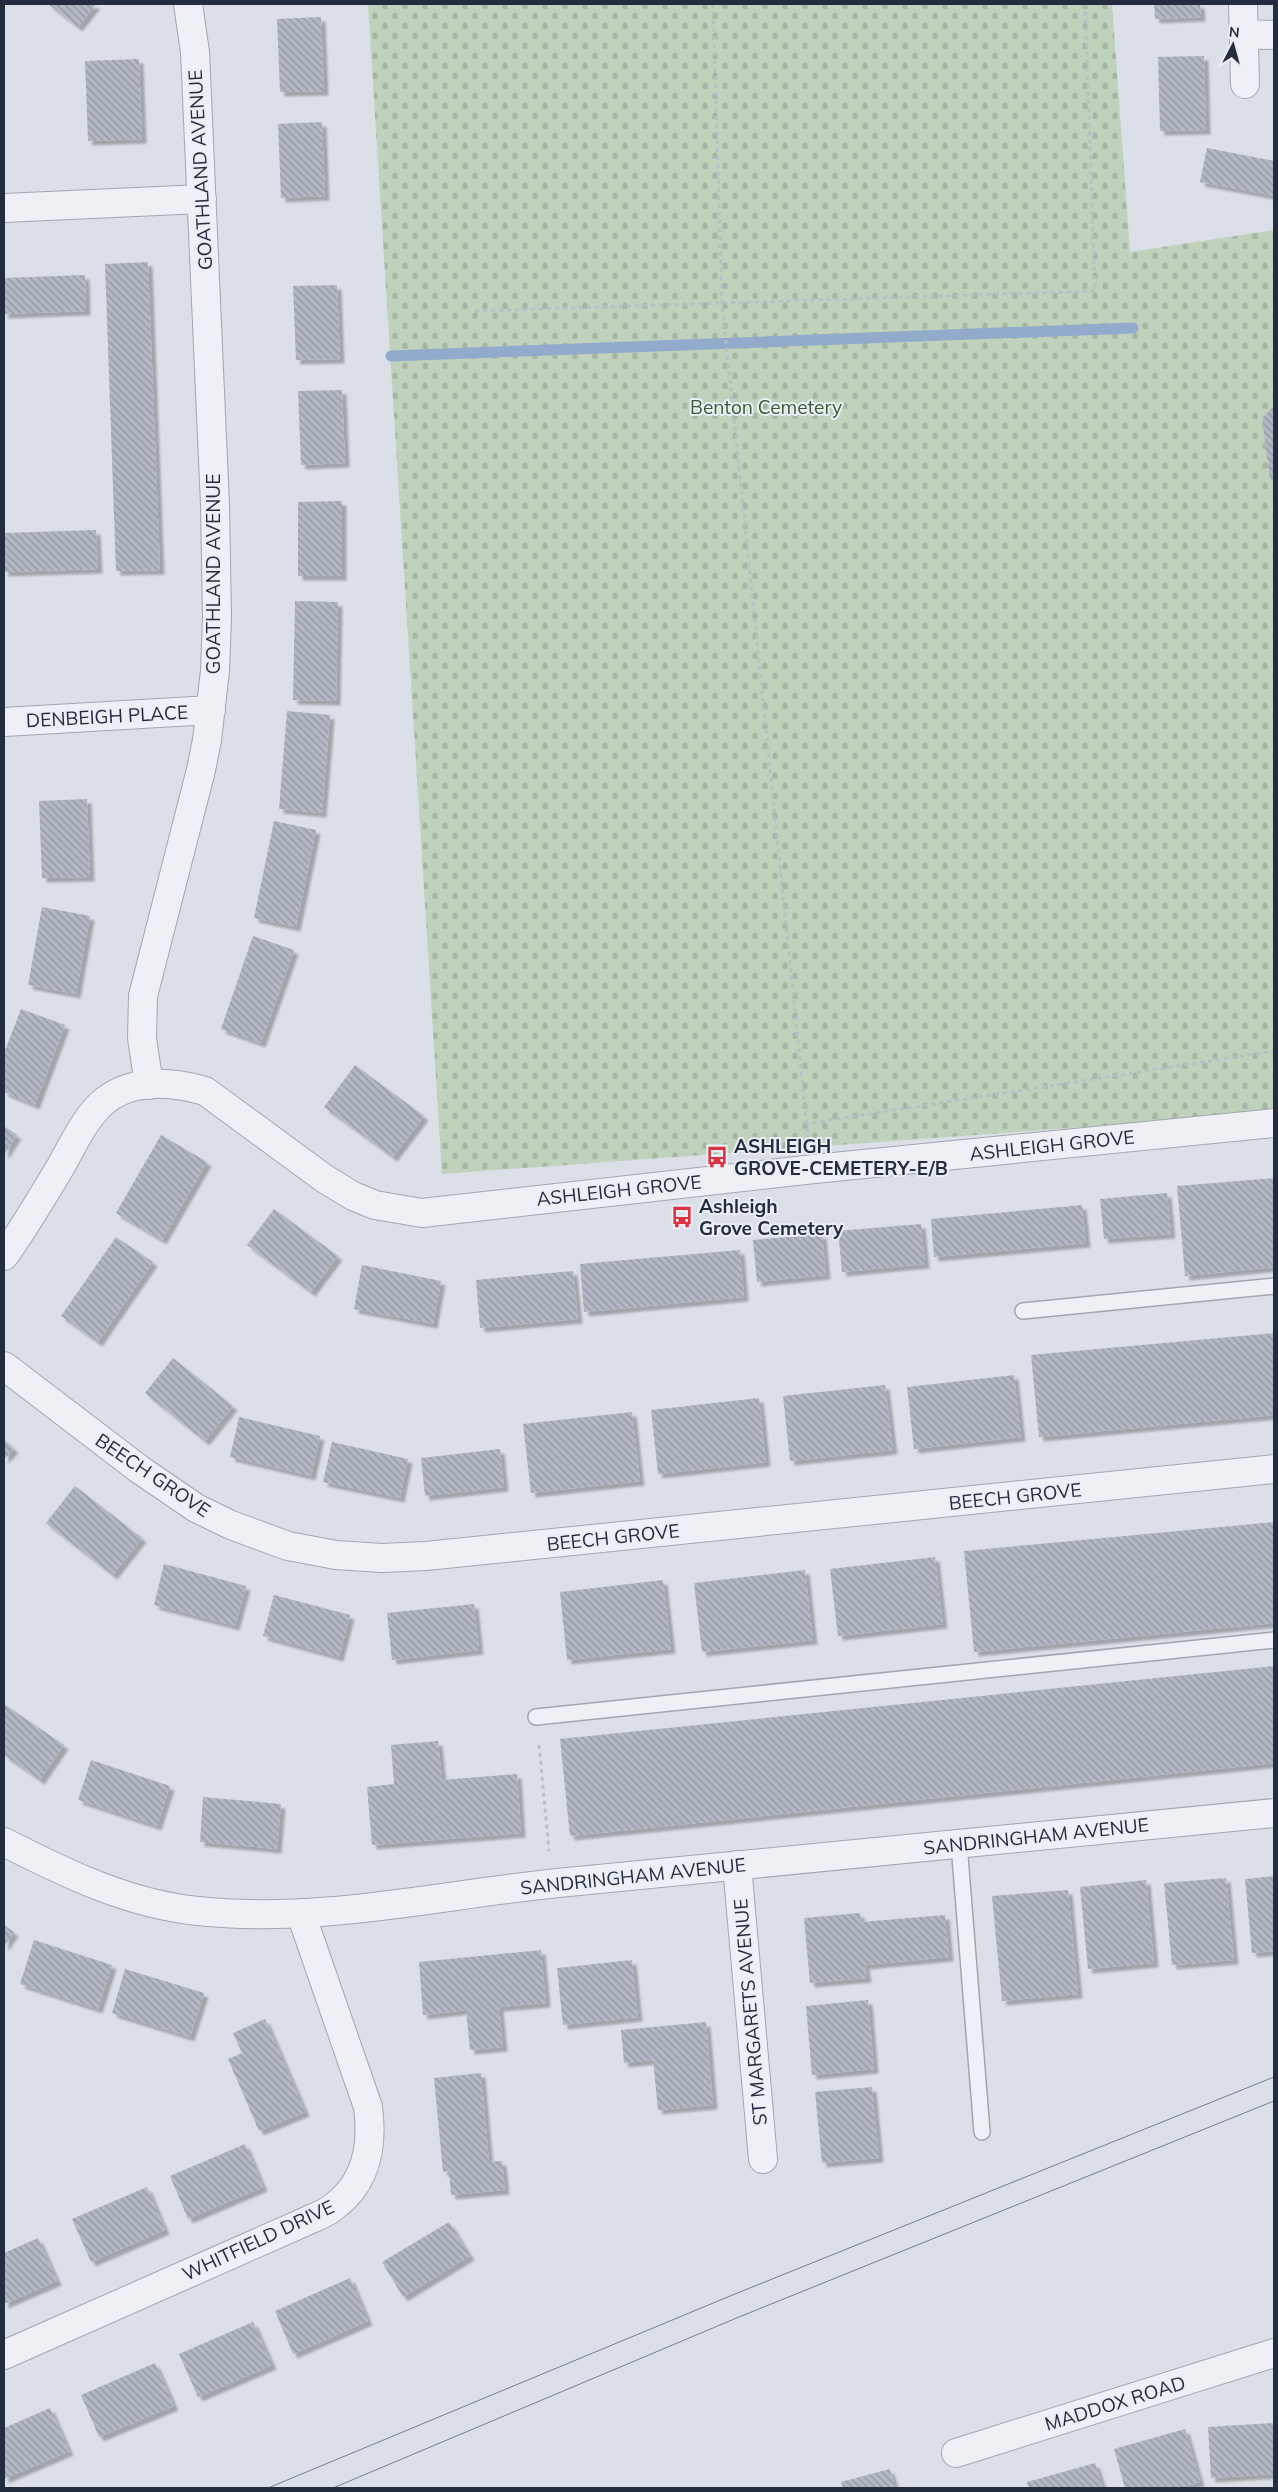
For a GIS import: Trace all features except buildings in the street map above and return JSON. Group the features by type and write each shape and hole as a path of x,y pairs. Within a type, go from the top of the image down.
{"street":[{"name":"GOATHLAND AVENUE","path":"149,1085 142,1038 143,996 201,770 211,710 216,653 217,565 202,199 195,52 188,4"},
{"path":"1242,4 1246,84"},
{"path":"1244,34 1274,35"},
{"path":"4,208 202,199"},
{"name":"DENBEIGH PLACE","path":"4,722 211,710"},
{"name":"ASHLEIGH GROVE","path":"149,1085 184,1084 205,1091 325,1179 353,1196 375,1205 400,1211 422,1213 515,1201 814,1169 1274,1122"},
{"path":"4,1256 23,1229 86,1123 101,1105 116,1094 149,1085"},
{"name":"BEECH GROVE","path":"4,1366 139,1469 196,1508 230,1525 288,1546 336,1555 382,1558 426,1556 1274,1469"},
{"name":"SANDRINGHAM AVENUE","path":"4,1842 61,1871 131,1899 194,1911 248,1916 301,1914 552,1884 1274,1813"},
{"name":"ST MARGARETS AVENUE","path":"737,1865 763,2159"},
{"name":"WHITFIELD DRIVE","path":"4,2355 309,2220 336,2206 361,2177 367,2158 371,2131 368,2107 301,1914"},
{"name":"MADDOX ROAD","path":"956,2453 1274,2354"}],"lane":[{"path":"1024,1311 1274,1286"},
{"path":"536,1717 1274,1640"},
{"path":"959,1844 982,2132"}],"path":[{"path":"713,4 722,303 730,359 805,1124 814,1169"},
{"path":"475,311 1095,291 1085,4"},
{"path":"805,1124 1274,1051"},
{"path":"536,1717 552,1884"}],"green space":[{"name":"Benton Cemetery","path":"368,4 1112,4 1130,252 1274,230 1274,1111 1181,1120 442,1174"}],"waterway":[{"path":"391,356 1133,328"}],"tram line":[{"path":"268,2488 730,2296 1274,2077"},
{"path":"333,2488 739,2317 1274,2101"}],"place":[{"name":"ASHLEIGH GROVE-CEMETERY-E/B","path":"717,1157"},
{"name":"Ashleigh Grove Cemetery","path":"682,1217"}]}
